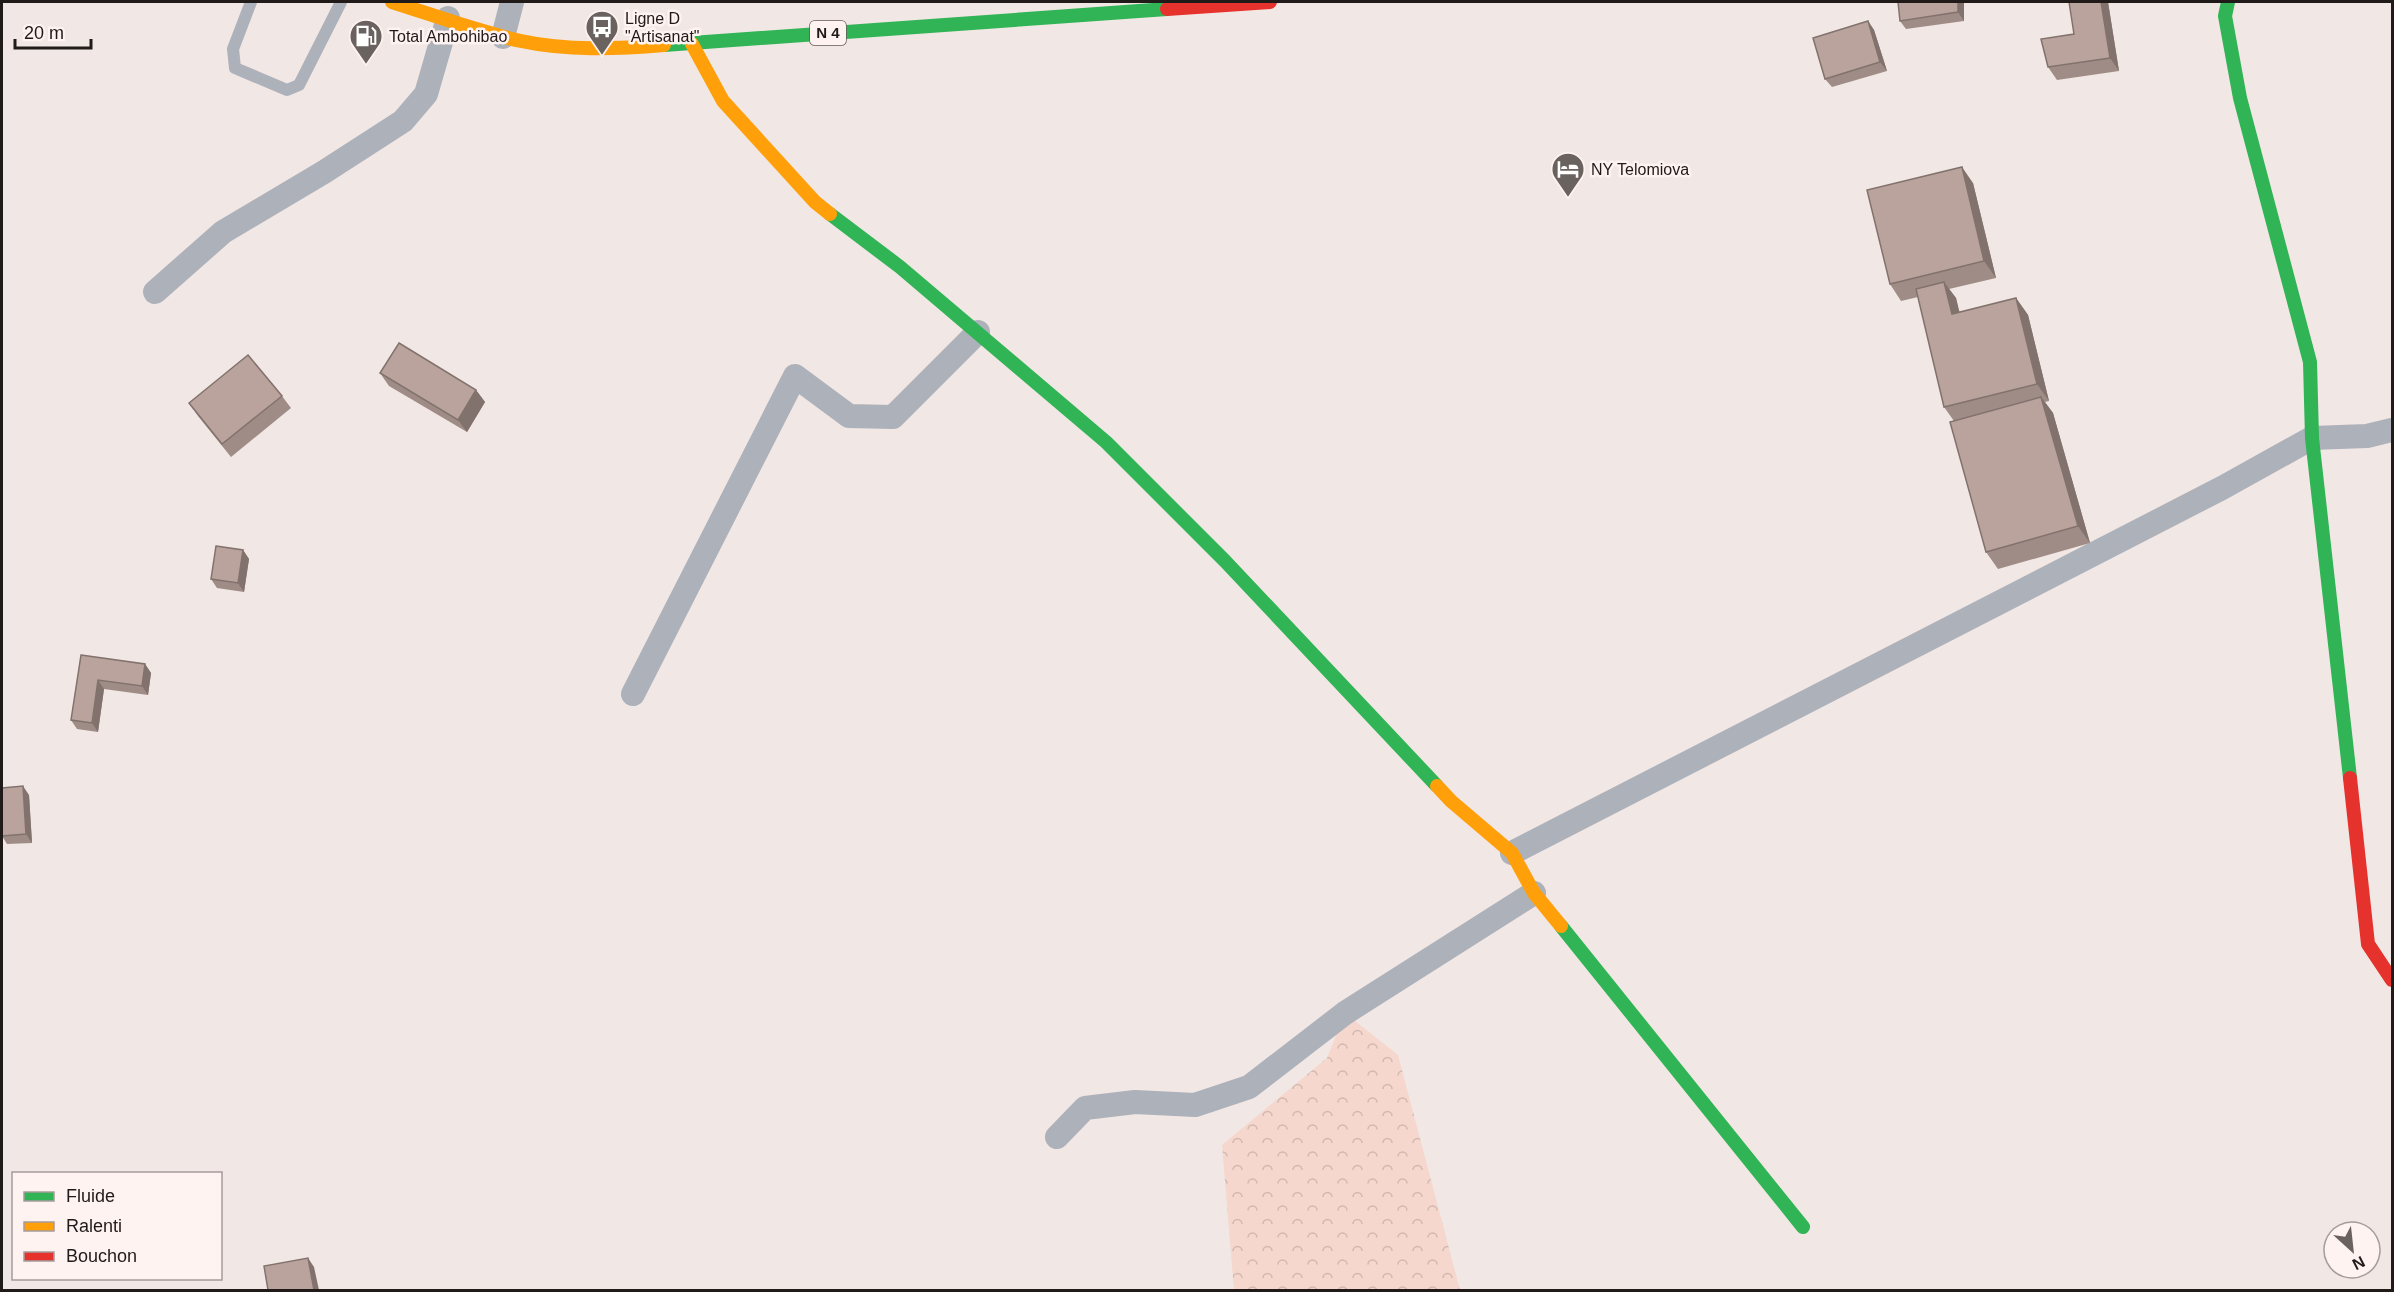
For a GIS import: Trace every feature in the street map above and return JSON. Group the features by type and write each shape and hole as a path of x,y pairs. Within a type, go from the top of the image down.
{"street":[{"name":"N 4","path":"392,2 503,37 580,47 627,48 990,20 1270,2"},
{"path":"503,37 512,2"},
{"path":"2228,2 2225,16 2240,98 2310,362 2313,438 2368,945 2392,980"},
{"path":"155,292 224,232 403,121 426,94 448,18"},
{"path":"692,44 723,101 815,202 900,267 1106,442 1225,561 1451,801 1512,853 1534,893 1803,1227"},
{"path":"633,694 795,376 849,416 893,417 978,332"},
{"path":"1512,853 2212,494 2313,438 2367,436 2392,430"},
{"path":"1057,1137 1085,1108 1135,1102 1195,1105 1248,1087 1345,1013 1534,893"}],"lane":[{"path":"251,2 233,49 235,68 287,90 299,85 341,2"}],"green space":[{"path":"1345,1013 1398,1055 1460,1290 1234,1290 1222,1145 1327,1058"}],"building":[{"path":"1898,2 1958,2 1958,12 1900,21"},
{"path":"2069,2 2101,2 2110,58 2048,67 2041,39 2074,34"},
{"path":"1868,21 1880,62 1825,79 1813,38"},
{"path":"1962,167 1984,261 1890,284 1867,190"},
{"path":"1944,282 1952,314 2016,298 2037,384 1944,407 1916,289"},
{"path":"399,343 476,390 458,420 380,373"},
{"path":"248,355 282,396 222,444 189,403"},
{"path":"2041,397 2078,526 1986,552 1950,422"},
{"path":"216,546 243,550 238,583 211,579"},
{"path":"81,655 145,664 142,686 98,680 92,723 71,720"},
{"path":"23,786 26,834 2,836 2,788"},
{"path":"308,1258 314,1290 268,1290 264,1266"}],"traffic: fast":[{"path":"2228,2 2225,16 2240,98 2310,362 2312,438 2350,778"},
{"path":"664,45 1167,9"},
{"path":"830,214 900,267 1106,442 1225,561 1437,786"},
{"path":"1561,926 1803,1227"}],"traffic: slow":[{"path":"392,2 489,33 538,44 592,48 664,45"},
{"path":"692,44 723,101 815,202 830,214"},
{"path":"1437,786 1451,801 1512,853 1534,893 1561,926"}],"traffic: jam":[{"path":"1167,9 1270,2"},
{"path":"2350,778 2368,944 2392,980"}],"place":[{"name":"Ligne D \"Artisanat\"","path":"602,56"},
{"name":"Total Ambohibao","path":"366,65"},
{"name":"NY Telomiova","path":"1568,198"}]}
